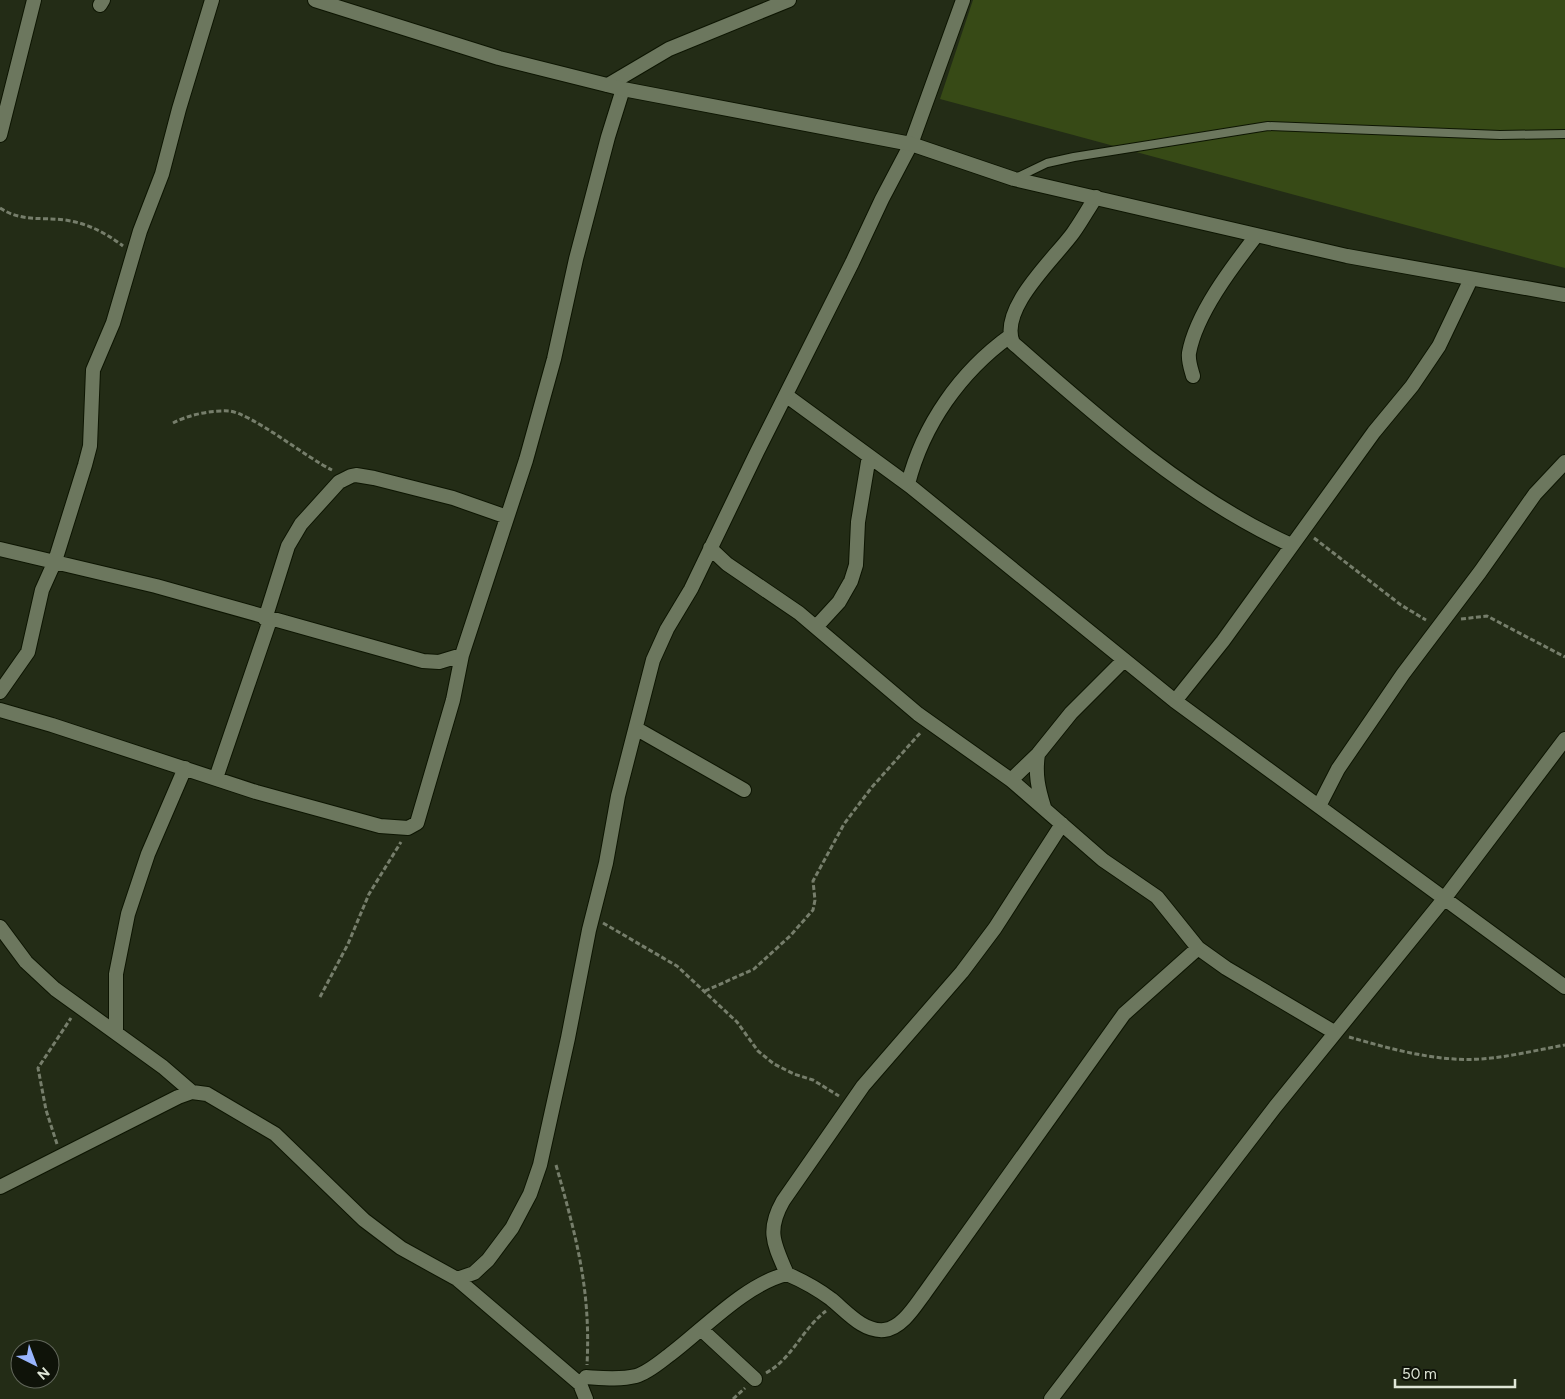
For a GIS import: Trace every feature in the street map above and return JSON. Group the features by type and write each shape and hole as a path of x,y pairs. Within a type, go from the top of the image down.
{"street":[{"path":"0,136 34,0"},
{"path":"0,692 28,652 42,590 55,561 90,446 93,370 113,322 133,254 162,174 184,92 212,0"},
{"path":"315,0 499,58 623,90 911,144 1014,179 1256,236 1471,279 1565,295"},
{"path":"608,85 669,49 788,0"},
{"path":"457,1279 474,1273 488,1260 512,1228 530,1194 568,1038 592,916 606,863 618,796 637,729 644,692 653,660 666,629 691,588 882,199 911,144 963,0"},
{"path":"0,710 216,778 380,826 396,829 417,823 422,812 453,700 462,655 526,460 552,368 576,259 608,137 623,90"},
{"path":"908,484 914,459 929,425 975,366 990,351 1010,336 1015,313 1024,295 1040,272 1074,232 1096,197"},
{"path":"1193,376 1189,354 1202,318 1238,258 1256,236"},
{"path":"1176,701 1223,641 1291,545 1439,346 1471,279"},
{"path":"1010,336 1020,349 1151,460 1261,532 1291,545"},
{"path":"786,396 908,484 1176,701 1565,987"},
{"path":"816,627 840,602 851,581 856,565 858,522 869,456"},
{"path":"1319,806 1338,769 1403,674 1534,494 1565,462"},
{"path":"216,778 268,619 288,546 301,524 340,482 356,475 374,478 453,498 507,517"},
{"path":"710,548 727,564 816,627 929,722 1011,780 1103,860 1156,897 1198,948 1226,968 1334,1032"},
{"path":"0,549 156,586 422,662 438,662 462,655"},
{"path":"1011,780 1038,754 1071,713 1124,660"},
{"path":"637,729 744,790"},
{"path":"1051,1399 1334,1032 1444,898 1565,740"},
{"path":"1038,754 1037,784 1045,809"},
{"path":"116,1033 116,974 128,914 148,854 185,768"},
{"path":"1062,824 995,928 962,972 900,1041 850,1104 774,1217 772,1234 787,1274 830,1298 864,1326 884,1330 906,1317 1124,1014 1198,948"},
{"path":"0,926 26,962 55,989 192,1092 207,1094 225,1103 275,1134 364,1220 401,1248 457,1279 580,1384 586,1399"},
{"path":"0,1188 148,1111 192,1092"},
{"path":"586,1377 610,1379 636,1376 657,1364 770,1279 787,1274"},
{"path":"702,1330 755,1379"}],"lane":[{"path":"1014,179 1047,163 1074,157 1268,126 1491,135 1565,134"}],"path":[{"path":"0,208 13,216 23,218 78,223 98,230 133,254"},
{"path":"173,423 197,415 230,411 250,419 319,464 351,476"},
{"path":"1303,529 1401,605 1438,627 1454,620 1486,616 1565,657"},
{"path":"705,991 754,969 790,936 813,910 815,900 813,881 844,824 872,787 929,722"},
{"path":"320,998 348,944 369,894 411,826"},
{"path":"592,916 678,966 737,1022 758,1051 774,1064 794,1074 813,1080 850,1104"},
{"path":"61,1156 46,1110 38,1068 80,1006"},
{"path":"1334,1032 1393,1050 1480,1059 1565,1045"},
{"path":"544,1142 556,1166 578,1243 584,1276 588,1321 586,1377"},
{"path":"733,1399 755,1379 782,1363 817,1318 829,1309 839,1306"}],"green space":[{"path":"973,0 1565,0 1565,268 940,99"}]}
